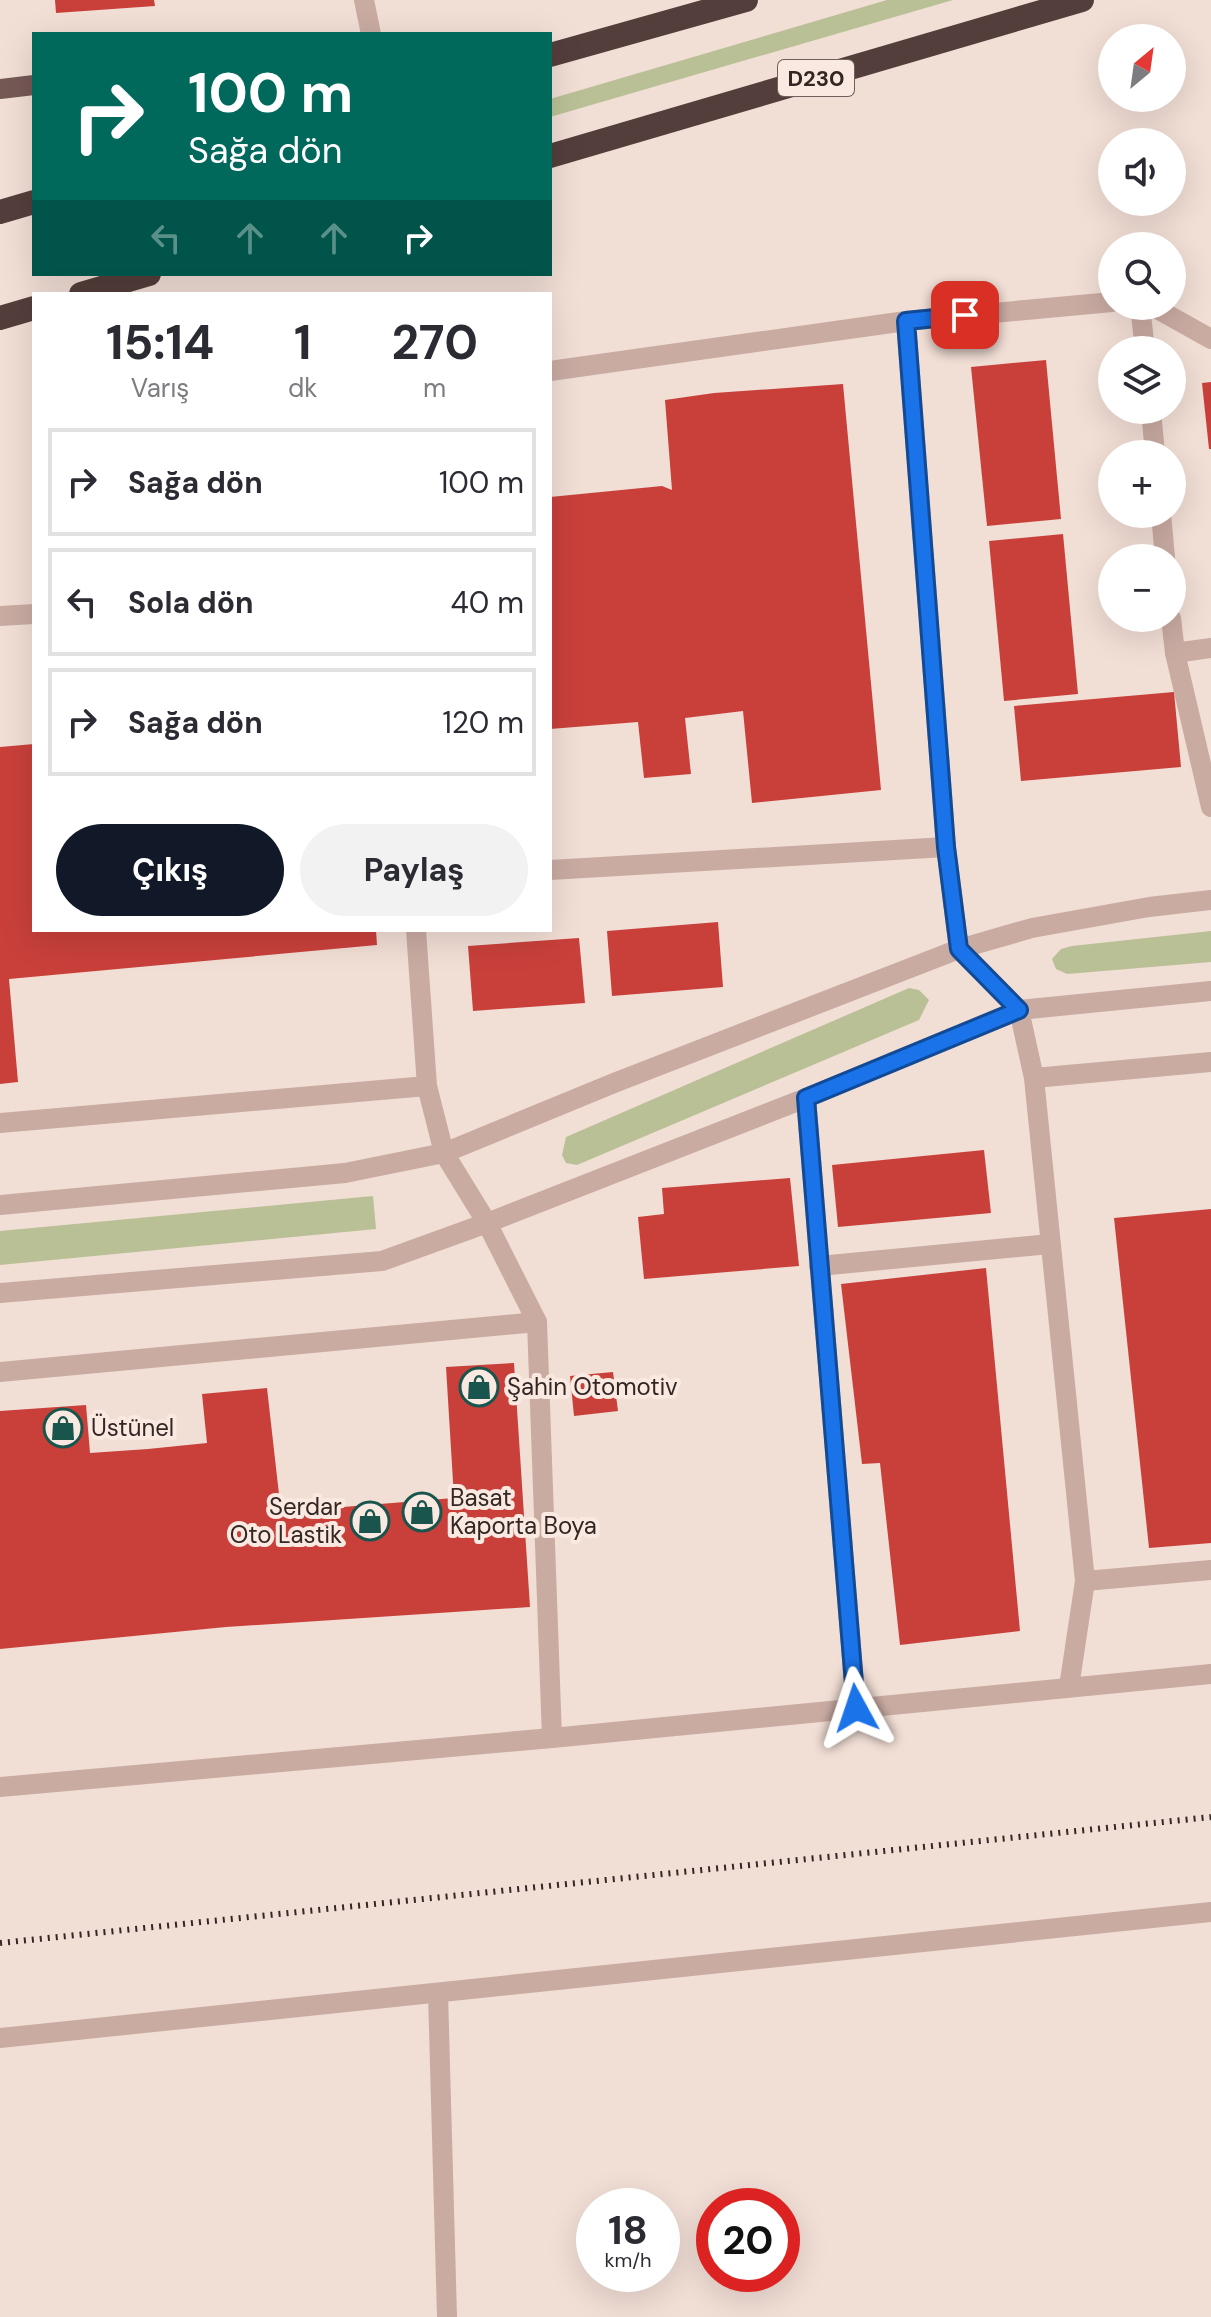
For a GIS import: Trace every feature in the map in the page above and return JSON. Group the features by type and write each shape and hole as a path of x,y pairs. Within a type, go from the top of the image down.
{"highway":[{"path":"552,54 746,0"},
{"name":"D230","path":"552,155 1082,0"},
{"path":"0,212 32,203"},
{"path":"88,292 142,276"},
{"path":"0,318 32,309"}],"main road":[{"path":"0,89 32,85"}],"street":[{"path":"364,0 371,32"},
{"path":"552,371 906,321 1098,303"},
{"path":"1177,320 1211,339"},
{"path":"906,321 946,847 959,949 1019,1010 1034,1078 1085,1581 1069,1687"},
{"path":"0,616 32,614"},
{"path":"1173,632 1211,807"},
{"path":"1175,653 1211,648"},
{"path":"552,870 946,847"},
{"path":"0,1205 345,1173 444,1153 614,1083 959,949 1032,928 1149,907 1211,900"},
{"path":"416,932 427,1086 444,1153 487,1223 537,1322 552,1738"},
{"path":"0,1293 382,1261 806,1098 1019,1010 1211,991"},
{"path":"1034,1078 1211,1062"},
{"path":"0,1123 427,1086"},
{"path":"806,1098 856,1708"},
{"path":"819,1266 1050,1244"},
{"path":"0,1372 537,1322"},
{"path":"1085,1581 1211,1570"},
{"path":"0,1787 552,1738 1211,1674"},
{"path":"0,2038 1211,1912"},
{"path":"438,1993 447,2317"}],"green space":[{"path":"887,0 953,0 552,116 552,98"},
{"path":"1211,931 1211,962 1067,974 1056,969 1052,959 1061,949 1072,946"},
{"path":"909,988 919,990 929,1000 919,1020 577,1165 566,1163 562,1155 566,1137"},
{"path":"373,1196 376,1229 0,1265 0,1231"}],"building":[{"path":"55,0 154,0 155,6 56,13"},
{"path":"1046,360 1061,519 987,526 971,367"},
{"path":"1211,382 1211,449 1209,449 1202,383"},
{"path":"843,384 881,790 752,803 743,711 685,718 691,774 644,778 638,722 552,729 552,497 662,486 672,490 665,400 714,393"},
{"path":"1063,534 1078,694 1004,701 989,541"},
{"path":"1174,692 1181,767 1021,781 1014,706"},
{"path":"32,744 32,932 376,932 377,945 9,979 18,1082 0,1084 0,747"},
{"path":"718,922 723,987 612,996 607,931"},
{"path":"579,938 585,1003 473,1011 468,946"},
{"path":"984,1150 991,1213 838,1227 832,1165"},
{"path":"790,1178 799,1266 644,1279 638,1217 664,1214 662,1188"},
{"path":"1211,1209 1211,1543 1149,1548 1114,1218"},
{"path":"986,1268 1020,1631 900,1645 880,1463 862,1464 841,1284"},
{"path":"514,1363 530,1607 226,1627 0,1649 0,1411 86,1405 90,1453 148,1449 207,1443 202,1394 267,1388 281,1512 454,1498 446,1367"},
{"path":"613,1372 618,1411 574,1416 570,1376"}],"railway":[{"path":"0,1943 1211,1817"}],"place":[{"name":"Şahin Otomotiv","path":"479,1387"},
{"name":"Üstünel","path":"63,1428"},
{"name":"Basat Kaporta Boya","path":"422,1512"},
{"name":"Serdar Oto Lastik","path":"370,1521"}],"route":[{"path":"856,1708 806,1098 1019,1010 959,949 946,847 906,321 965,315"}]}
